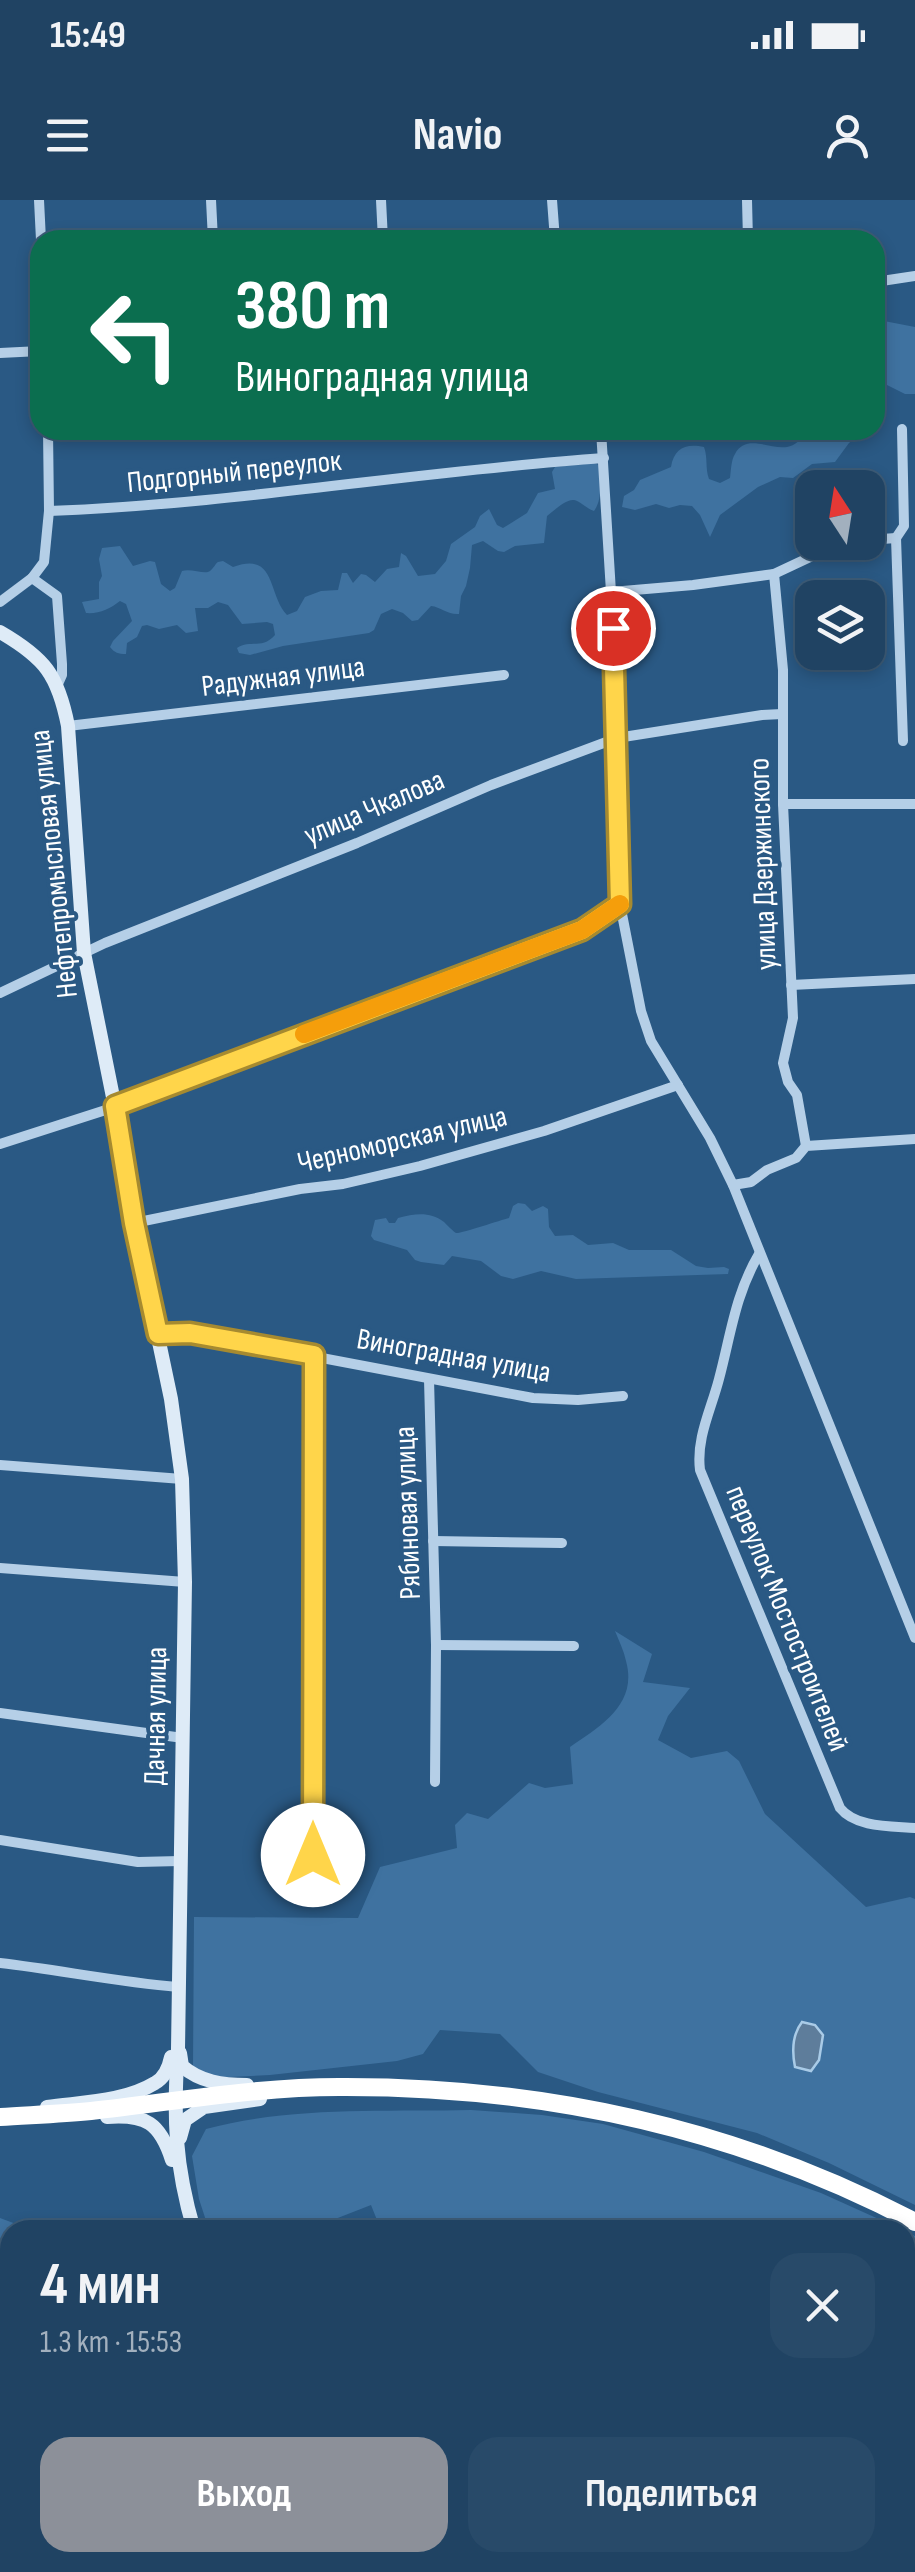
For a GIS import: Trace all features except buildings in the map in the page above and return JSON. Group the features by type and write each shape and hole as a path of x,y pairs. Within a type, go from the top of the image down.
{"highway":[{"path":"0,2116 336,2087 446,2090 594,2108 690,2130 786,2162 911,2220"}],"main road":[{"path":"0,632 40,660 58,684"},
{"name":"Нефтепромысловая улица","path":"58,684 68,726 84,953 158,1334"},
{"name":"Дачная улица","path":"158,1334 172,1399 182,1480 185,1582 174,2100 182,2189"},
{"path":"178,2032 182,2066 194,2076 226,2085 336,2087"},
{"path":"0,2116 116,2098 158,2082 169,2067 178,2032"},
{"path":"182,2189 180,2137 185,2120 204,2108 336,2087"},
{"path":"0,2116 48,2120 131,2115 154,2124 166,2142 191,2220"}],"street":[{"path":"38,200 40,230"},
{"path":"211,200 212,230"},
{"path":"380,200 382,230"},
{"path":"552,200 554,230"},
{"path":"747,200 748,230"},
{"path":"885,280 915,276"},
{"path":"0,353 30,352"},
{"path":"902,429 904,526 896,538 903,741"},
{"path":"0,602 32,578 44,562 49,511 48,440"},
{"path":"601,440 612,592 620,904 641,1012 651,1040 710,1138 733,1185 915,1638"},
{"name":"Подгорный переулок","path":"49,511 137,508 510,465 604,458"},
{"path":"885,539 896,538"},
{"path":"612,592 774,574 806,560"},
{"name":"улица Дзержинского","path":"774,574 783,670 783,804 793,1018 783,1062 788,1082 797,1095 806,1146"},
{"name":"Нефтепромысловая улица","path":"32,578 57,596 62,664 58,684"},
{"name":"Радужная улица","path":"68,726 504,675"},
{"name":"улица Чкалова","path":"0,993 84,953 490,785 617,738 782,714"},
{"path":"783,804 915,804"},
{"path":"0,1144 115,1106 582,930 620,904"},
{"path":"792,985 915,979"},
{"name":"Черноморская улица","path":"134,1223 420,1166 544,1130 678,1084"},
{"path":"733,1185 750,1182 796,1158 806,1146 915,1139"},
{"name":"переулок Мостостроителей","path":"759,1254 739,1296 702,1435 700,1470 840,1808 847,1817 858,1820 915,1828"},
{"name":"Виноградная улица","path":"158,1334 190,1333 533,1398 623,1396"},
{"path":"313,1894 314,1355"},
{"name":"Рябиновая улица","path":"429,1379 436,1782"},
{"path":"0,1465 182,1480"},
{"path":"433,1540 562,1543"},
{"path":"0,1568 185,1582"},
{"path":"436,1646 574,1646"},
{"path":"0,1713 183,1738"},
{"path":"0,1840 138,1862 180,1861"},
{"path":"0,1962 125,1983 178,1987"}],"shaded area":[{"path":"885,321 915,327 915,394 905,394 885,384"},
{"path":"800,440 853,440 835,462 812,464 795,470 793,478 780,477 758,487 720,515 710,537 692,506 669,508 656,504 635,510 622,507 624,496 640,480 671,467 682,448 704,447 709,479 720,483 730,478 735,454 745,444 790,446"},
{"path":"599,465 600,489 594,511 574,500 563,503 547,516 544,543 515,546 504,552 483,541 472,545 459,614 431,606 412,621 392,609 381,614 369,633 250,655 239,653 237,648 270,639 275,635 273,624 242,624 228,605 218,602 208,608 195,608 198,631 186,633 177,625 159,629 142,626 123,654 110,647 132,621 126,604 120,601 104,610 86,613 82,602 99,599 102,548 120,546 133,566 155,562 161,584 170,591 182,571 208,572 223,561 233,567 257,565 269,577 287,615 297,611 305,597 338,590 342,573 347,573 353,583 361,574 375,582 387,569 399,567 401,553 418,576 435,574 446,561 451,544 475,527 489,509 497,525 503,528 527,513 538,493 555,489 555,467"},
{"path":"518,1203 532,1211 543,1206 548,1209 549,1227 555,1236 573,1235 588,1245 613,1243 629,1250 671,1250 696,1266 724,1267 729,1269 728,1274 576,1279 541,1271 513,1279 501,1276 481,1261 452,1256 444,1265 421,1262 407,1250 371,1236 375,1220 386,1218 395,1223 398,1218 422,1214 433,1216 459,1233 509,1218"},
{"path":"615,1631 652,1654 643,1682 690,1688 668,1716 658,1740 691,1758 727,1751 739,1761 765,1814 866,1907 915,1899 915,2205 757,2133 598,2092 538,2072 500,2034 440,2030 423,2054 397,2061 270,2075 208,2078 193,2067 194,1917 358,1918 380,1867 457,1848 455,1825 467,1813 488,1819 529,1783 545,1788 573,1784 570,1747 605,1722 627,1690 626,1661"},
{"path":"802,2022 815,2025 823,2035 819,2060 811,2071 795,2067 794,2044"},
{"path":"471,2110 603,2124 704,2152 821,2193 881,2220 377,2220 371,2205 333,2220 206,2220 192,2156 206,2129 304,2113"}],"slow traffic":[{"path":"304,1034 582,930 620,904"}],"route":[{"path":"313,1855 314,1355 190,1333 158,1334 134,1223 115,1106 582,930 620,904 613,628"}]}
